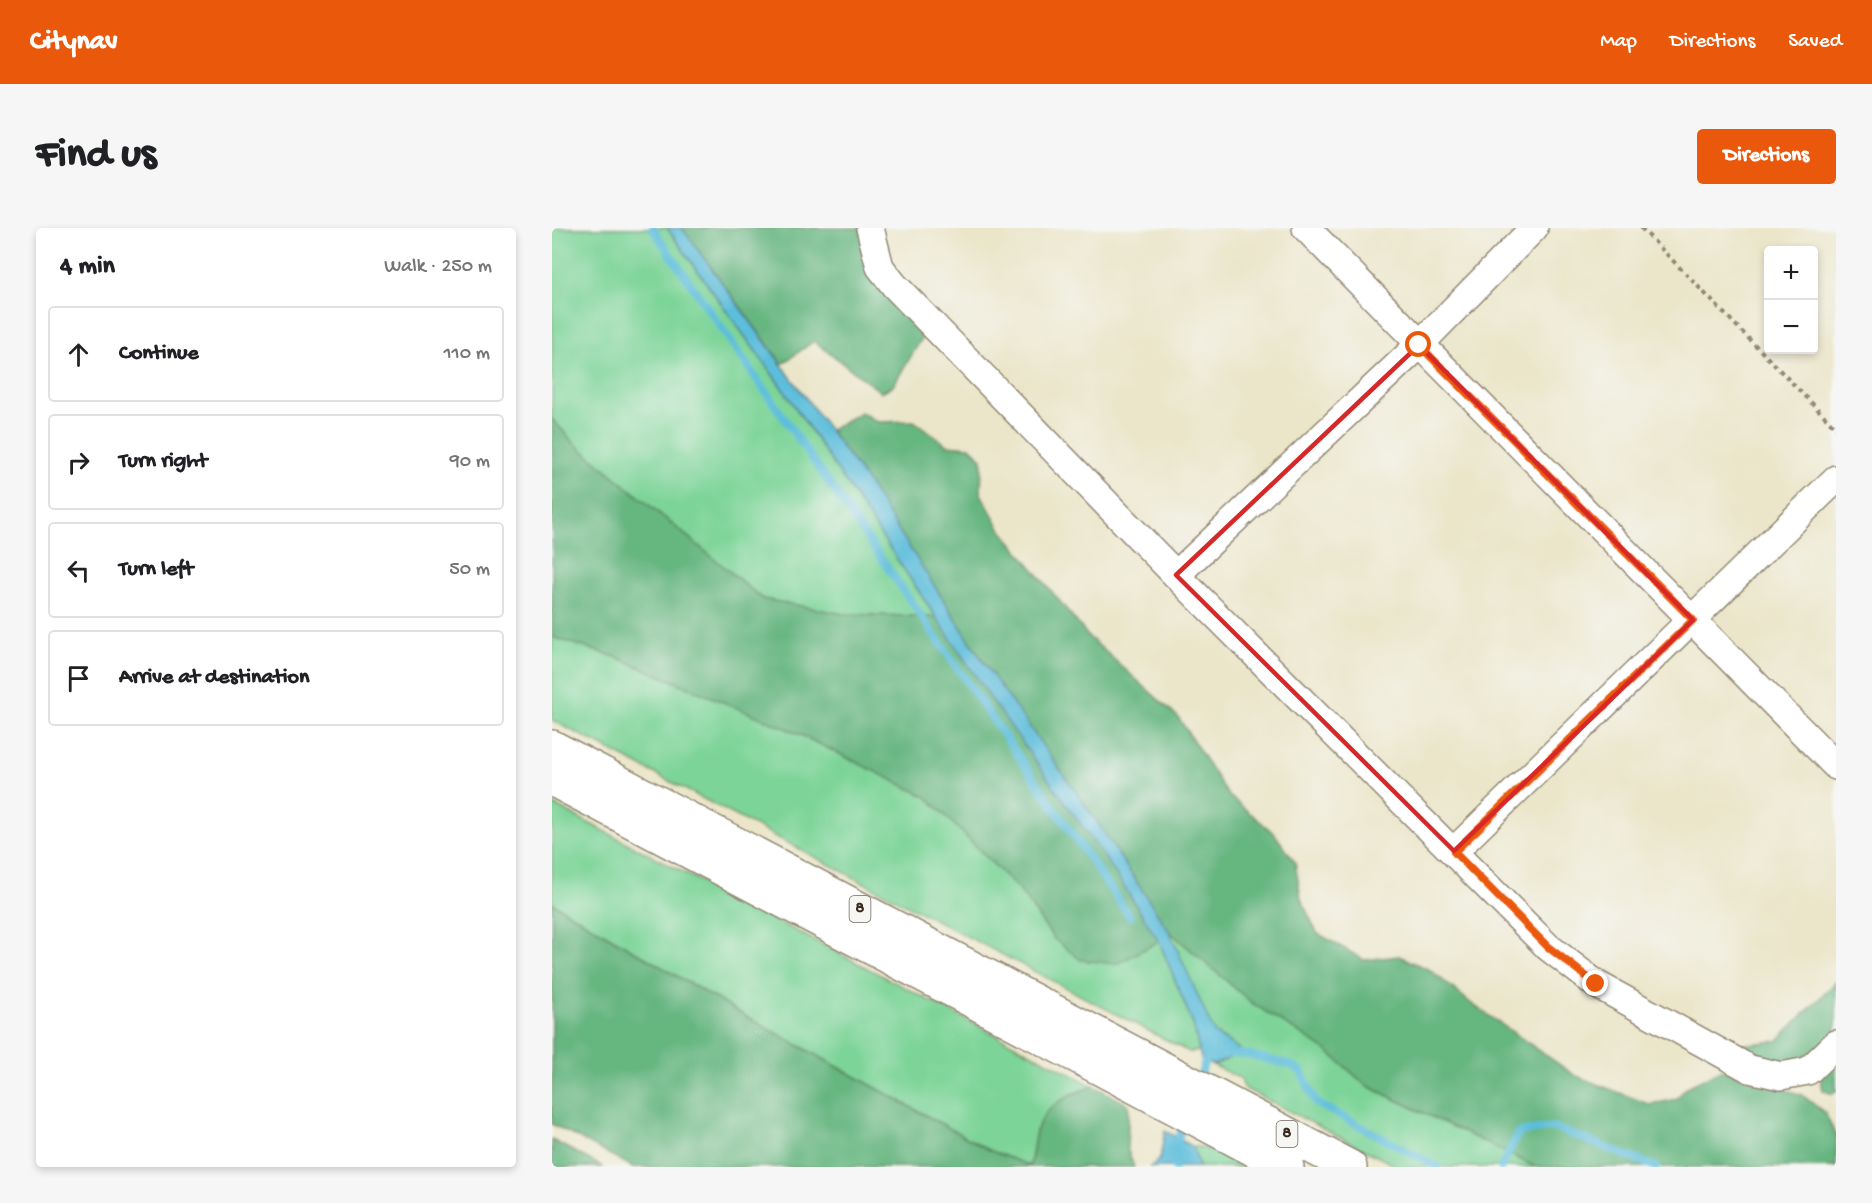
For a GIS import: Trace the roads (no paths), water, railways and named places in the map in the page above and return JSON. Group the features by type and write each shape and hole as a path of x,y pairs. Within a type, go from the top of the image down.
{"highway":[{"name":"8","path":"552,747 1161,1084"},
{"name":"8","path":"552,779 1218,1114 1350,1167"},
{"name":"8","path":"1218,1114 1287,1167"}],"street":[{"path":"870,228 880,267 894,285 1176,575 1548,947 1596,984 1750,1069 1781,1076 1808,1071 1836,1044"},
{"path":"1306,228 1836,766"},
{"path":"1176,575 1419,345 1534,228"},
{"path":"1454,852 1836,479"}],"water":[{"path":"667,228 682,228 868,483 984,663 1095,819 1169,931 1215,1034 1239,1049 1226,1060 1213,1065 1201,1059 1193,1024 1159,941 1114,871 989,696 785,392"},
{"path":"1165,1131 1193,1147 1199,1167 1150,1167 1160,1159"}],"waterway":[{"path":"652,228 1130,917"},
{"path":"1199,1080 1208,1051"},
{"path":"1224,1053 1250,1055 1290,1065 1301,1071 1316,1103 1438,1167"},
{"path":"1175,1167 1174,1151 1184,1122"},
{"path":"1501,1167 1519,1132 1553,1127 1656,1167"}]}
